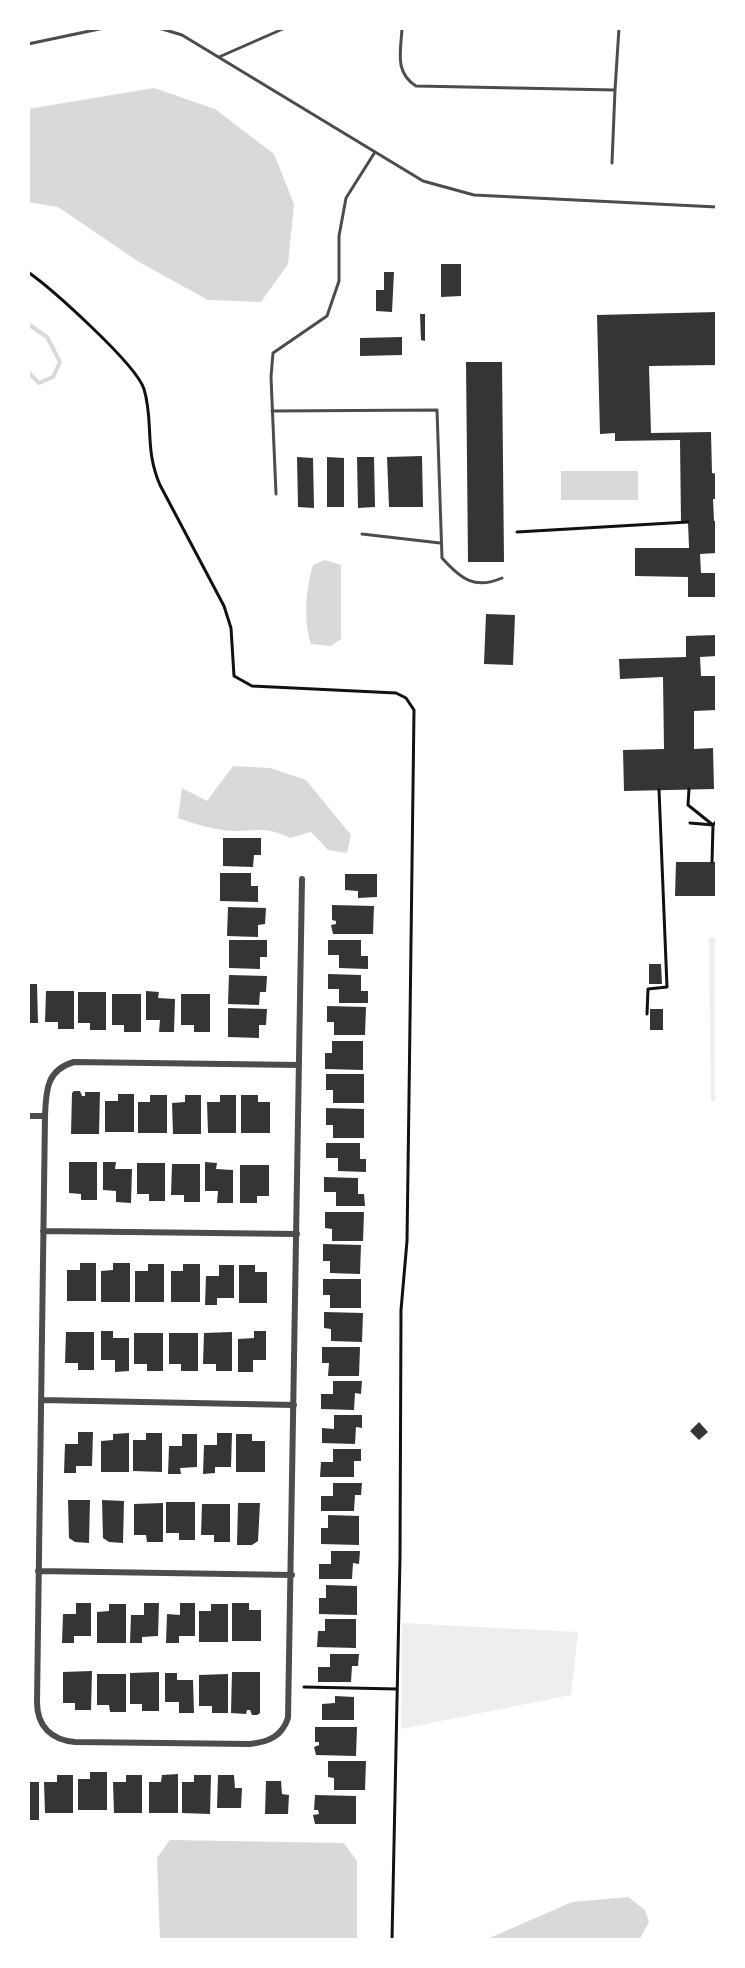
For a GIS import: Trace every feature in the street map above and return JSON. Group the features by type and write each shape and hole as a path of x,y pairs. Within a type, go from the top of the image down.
{"street":[{"path":"299,1065 74,1062 55,1071 49,1081 45,1116 43,1231 39,1719 43,1727 57,1738 75,1742 250,1744 270,1740 285,1727 289,1706 292,1575 302,879"},
{"path":"28,1116 45,1116"},
{"path":"43,1231 297,1234"},
{"path":"41,1400 294,1405"},
{"path":"38,1571 292,1575"}],"lane":[{"path":"28,44 104,28"},
{"path":"159,28 182,35 423,181 464,193 717,207"},
{"path":"219,57 285,28"},
{"path":"402,28 400,71 416,86 615,90"},
{"path":"612,163 619,28"},
{"path":"276,494 271,377 273,353 327,316 339,281 339,236 346,198 375,152"},
{"path":"272,411 437,410 442,558 456,574 470,581 488,584 502,578"},
{"path":"362,534 440,543"}],"path":[{"path":"28,272 119,354 140,379 147,409 152,464 224,606 231,628 234,676 245,684 259,687 396,693 406,698 414,710 408,1200 401,1310 392,1940"},
{"path":"517,532 688,522"},
{"path":"689,789 688,805 715,823"},
{"path":"647,1014 648,989 667,987 659,790"},
{"path":"690,823 715,823"},
{"path":"712,862 715,823"},
{"path":"304,1687 397,1689"}],"shaded area":[{"path":"154,88 215,109 274,154 294,204 288,264 261,302 208,300 139,262 58,207 28,202 28,109"},
{"path":"561,471 638,471 638,500 561,500"},
{"path":"325,560 341,565 341,639 331,646 311,644 306,615 313,565"},
{"path":"233,766 270,768 306,780 351,835 347,853 328,850 311,832 290,838 268,831 213,828 178,818 182,788 207,801"},
{"path":"709,938 717,938 717,1101 711,1101"},
{"path":"402,1623 578,1632 571,1695 401,1729"},
{"path":"170,1840 344,1843 357,1861 357,1940 160,1940 157,1858"},
{"path":"628,1897 645,1910 649,1922 639,1940 485,1940 572,1902"}],"building":[{"path":"441,264 461,264 461,296 441,297"},
{"path":"384,272 394,272 392,312 376,311 376,290 384,290"},
{"path":"717,312 717,365 649,366 651,433 711,432 712,473 717,474 717,499 713,499 717,553 700,554 701,573 717,573 717,597 688,597 688,577 635,576 635,548 689,548 688,522 681,522 680,440 615,441 615,433 600,434 597,315"},
{"path":"420,314 425,314 425,341 421,340"},
{"path":"402,337 402,355 360,356 360,338"},
{"path":"466,362 502,362 504,562 468,562"},
{"path":"422,456 423,507 389,507 387,457"},
{"path":"297,457 313,458 314,508 298,507"},
{"path":"327,457 344,458 344,507 327,507"},
{"path":"357,457 374,457 375,507 358,508"},
{"path":"486,614 515,615 513,665 484,664"},
{"path":"717,635 717,656 700,657 701,676 717,676 717,710 694,711 694,749 713,748 714,789 624,791 623,750 664,749 663,677 620,679 619,659 686,657 686,636"},
{"path":"223,838 261,838 261,855 254,855 253,867 223,866"},
{"path":"676,862 717,862 717,896 675,896"},
{"path":"220,873 251,873 251,886 258,886 258,902 220,901"},
{"path":"345,874 377,874 377,897 358,898 358,891 345,890"},
{"path":"332,905 374,906 373,934 333,934 331,925 336,921 332,920"},
{"path":"228,907 266,908 265,924 258,925 258,937 227,936"},
{"path":"229,940 267,940 267,957 260,957 260,969 229,968"},
{"path":"328,940 361,940 361,956 368,956 368,969 339,968 339,955 328,955"},
{"path":"649,964 661,964 662,984 649,984"},
{"path":"328,974 361,975 361,991 368,991 368,1003 339,1003 339,989 328,989"},
{"path":"229,975 267,976 266,992 260,992 259,1005 228,1004"},
{"path":"28,984 37,984 38,1023 28,1023"},
{"path":"46,991 74,991 74,1029 58,1029 58,1022 45,1022"},
{"path":"146,991 159,992 158,998 175,999 174,1032 159,1032 160,1020 146,1020"},
{"path":"78,992 106,992 106,1030 90,1030 90,1023 78,1023"},
{"path":"112,994 141,994 141,1032 124,1032 124,1025 112,1025"},
{"path":"181,994 210,994 210,1032 194,1032 194,1025 181,1025"},
{"path":"327,1006 366,1007 365,1035 334,1035 334,1022 327,1022"},
{"path":"228,1008 267,1009 266,1025 259,1025 259,1038 228,1037"},
{"path":"650,1009 663,1009 663,1030 650,1030"},
{"path":"332,1041 363,1041 363,1070 325,1069 325,1053 332,1053"},
{"path":"326,1074 364,1074 364,1103 333,1103 333,1090 326,1090"},
{"path":"74,1091 80,1091 82,1096 85,1092 100,1092 99,1134 71,1134"},
{"path":"118,1094 134,1094 134,1132 105,1132 105,1101 118,1101"},
{"path":"150,1095 167,1095 167,1133 138,1133 138,1102 150,1102"},
{"path":"185,1095 201,1095 201,1134 173,1134 172,1103 185,1102"},
{"path":"220,1095 236,1095 236,1133 208,1133 207,1102 220,1102"},
{"path":"241,1095 258,1095 258,1102 270,1102 270,1133 241,1133"},
{"path":"326,1108 364,1109 364,1138 333,1138 333,1125 326,1125"},
{"path":"326,1143 360,1143 360,1159 366,1159 366,1172 338,1171 338,1158 326,1158"},
{"path":"69,1162 97,1162 97,1200 81,1200 81,1194 69,1193"},
{"path":"103,1162 116,1162 115,1169 132,1169 131,1203 116,1202 116,1191 103,1190"},
{"path":"205,1162 217,1163 216,1169 233,1170 233,1203 217,1203 218,1191 205,1191"},
{"path":"137,1163 165,1163 165,1201 149,1201 149,1194 137,1194"},
{"path":"172,1164 200,1164 200,1202 184,1202 184,1195 171,1195"},
{"path":"240,1165 269,1165 269,1196 257,1196 257,1203 240,1203"},
{"path":"324,1177 358,1178 358,1194 364,1194 365,1206 336,1206 336,1192 324,1192"},
{"path":"325,1212 364,1212 363,1241 332,1241 332,1229 325,1228"},
{"path":"323,1244 361,1245 360,1274 330,1273 330,1261 323,1261"},
{"path":"80,1263 96,1263 96,1301 67,1301 67,1270 80,1270"},
{"path":"113,1263 130,1263 130,1302 101,1302 101,1271 113,1270"},
{"path":"148,1264 164,1264 164,1302 135,1302 135,1271 148,1271"},
{"path":"183,1264 200,1264 200,1302 171,1302 171,1271 183,1271"},
{"path":"219,1265 234,1265 234,1298 217,1298 217,1305 205,1305 206,1276 219,1276"},
{"path":"239,1265 255,1265 255,1272 267,1272 267,1303 239,1303"},
{"path":"323,1279 361,1279 361,1308 330,1308 330,1295 323,1295"},
{"path":"324,1312 363,1313 362,1342 331,1341 331,1329 324,1328"},
{"path":"101,1331 113,1331 113,1338 129,1338 129,1371 115,1372 115,1360 101,1360"},
{"path":"254,1331 266,1331 266,1360 253,1360 253,1372 238,1372 238,1339 254,1338"},
{"path":"66,1332 94,1332 94,1370 78,1370 78,1363 65,1363"},
{"path":"232,1332 232,1371 216,1371 216,1364 203,1364 204,1333"},
{"path":"134,1333 163,1333 163,1371 147,1371 147,1364 134,1364"},
{"path":"169,1333 198,1333 198,1371 181,1371 181,1364 169,1364"},
{"path":"322,1347 360,1347 359,1376 328,1376 329,1363 322,1363"},
{"path":"333,1381 362,1381 361,1394 355,1393 354,1410 321,1409 321,1394 333,1394"},
{"path":"334,1415 362,1415 362,1428 356,1427 355,1444 322,1443 322,1428 334,1429"},
{"path":"699,1422 708,1432 699,1440 690,1431"},
{"path":"78,1432 93,1432 92,1466 76,1466 76,1473 64,1473 65,1444 78,1444"},
{"path":"129,1433 129,1472 101,1472 101,1441 113,1440 113,1434"},
{"path":"146,1433 162,1433 162,1472 133,1471 133,1440 146,1440"},
{"path":"217,1433 232,1433 231,1467 215,1467 215,1473 203,1474 204,1445 217,1445"},
{"path":"182,1434 197,1434 197,1467 180,1468 181,1474 168,1474 169,1446 182,1446"},
{"path":"236,1434 252,1434 252,1441 265,1441 265,1472 236,1472"},
{"path":"333,1449 361,1449 361,1461 354,1461 354,1477 320,1477 321,1462 333,1462"},
{"path":"333,1483 362,1483 361,1495 355,1495 354,1511 321,1511 321,1496 333,1496"},
{"path":"68,1500 90,1500 89,1543 75,1542 69,1538"},
{"path":"102,1500 124,1501 123,1543 109,1542 103,1538"},
{"path":"166,1502 195,1502 195,1540 179,1540 179,1533 166,1533"},
{"path":"163,1503 163,1542 147,1542 146,1535 134,1535 134,1504"},
{"path":"238,1503 260,1503 258,1541 252,1545 237,1545"},
{"path":"202,1504 230,1504 230,1542 214,1542 214,1535 201,1535"},
{"path":"328,1515 359,1516 359,1545 321,1544 321,1528 328,1528"},
{"path":"331,1551 360,1551 359,1564 353,1563 352,1579 319,1579 319,1564 331,1564"},
{"path":"326,1585 357,1586 357,1615 319,1614 319,1598 326,1598"},
{"path":"76,1603 91,1603 91,1636 74,1636 74,1643 62,1643 63,1614 76,1614"},
{"path":"144,1603 159,1603 158,1636 142,1637 142,1643 130,1643 131,1615 144,1615"},
{"path":"180,1603 195,1603 195,1636 179,1636 179,1643 166,1643 167,1614 180,1615"},
{"path":"232,1603 249,1603 249,1610 261,1610 261,1641 232,1641"},
{"path":"109,1604 126,1604 126,1643 97,1643 97,1612 109,1611"},
{"path":"211,1604 228,1604 228,1642 199,1642 199,1611 211,1611"},
{"path":"325,1619 356,1619 356,1648 317,1647 318,1631 325,1631"},
{"path":"330,1654 359,1654 358,1666 352,1666 351,1682 318,1682 318,1667 330,1667"},
{"path":"92,1671 91,1710 75,1710 75,1703 63,1703 63,1672"},
{"path":"159,1672 159,1711 142,1711 142,1704 130,1704 130,1673"},
{"path":"232,1672 260,1672 260,1713 257,1715 252,1715 250,1710 246,1714 231,1713"},
{"path":"165,1673 177,1673 177,1680 193,1680 194,1713 179,1713 179,1702 165,1702"},
{"path":"97,1674 126,1674 126,1712 110,1712 109,1705 97,1705"},
{"path":"228,1674 228,1713 212,1713 212,1706 199,1706 199,1675"},
{"path":"335,1696 354,1697 354,1720 322,1720 322,1704 335,1703"},
{"path":"315,1727 357,1727 356,1756 316,1755 314,1747 319,1742 315,1742"},
{"path":"328,1761 366,1761 365,1790 334,1790 334,1778 328,1777"},
{"path":"90,1772 107,1772 107,1810 78,1810 78,1779 90,1779"},
{"path":"178,1774 178,1813 149,1813 149,1782 161,1782 162,1775"},
{"path":"57,1775 73,1775 73,1813 45,1813 44,1782 57,1782"},
{"path":"126,1775 142,1775 142,1813 114,1813 113,1782 126,1782"},
{"path":"194,1775 211,1775 210,1814 182,1813 182,1782 194,1782"},
{"path":"218,1775 234,1775 235,1788 242,1788 241,1808 217,1808"},
{"path":"266,1781 281,1781 282,1794 289,1795 288,1814 265,1814"},
{"path":"28,1782 39,1782 39,1820 28,1820"},
{"path":"315,1795 356,1796 356,1824 315,1824 313,1815 319,1814 318,1810 314,1810"}],"waterway":[{"path":"28,324 47,337 60,362 53,377 39,383 28,372"}]}
